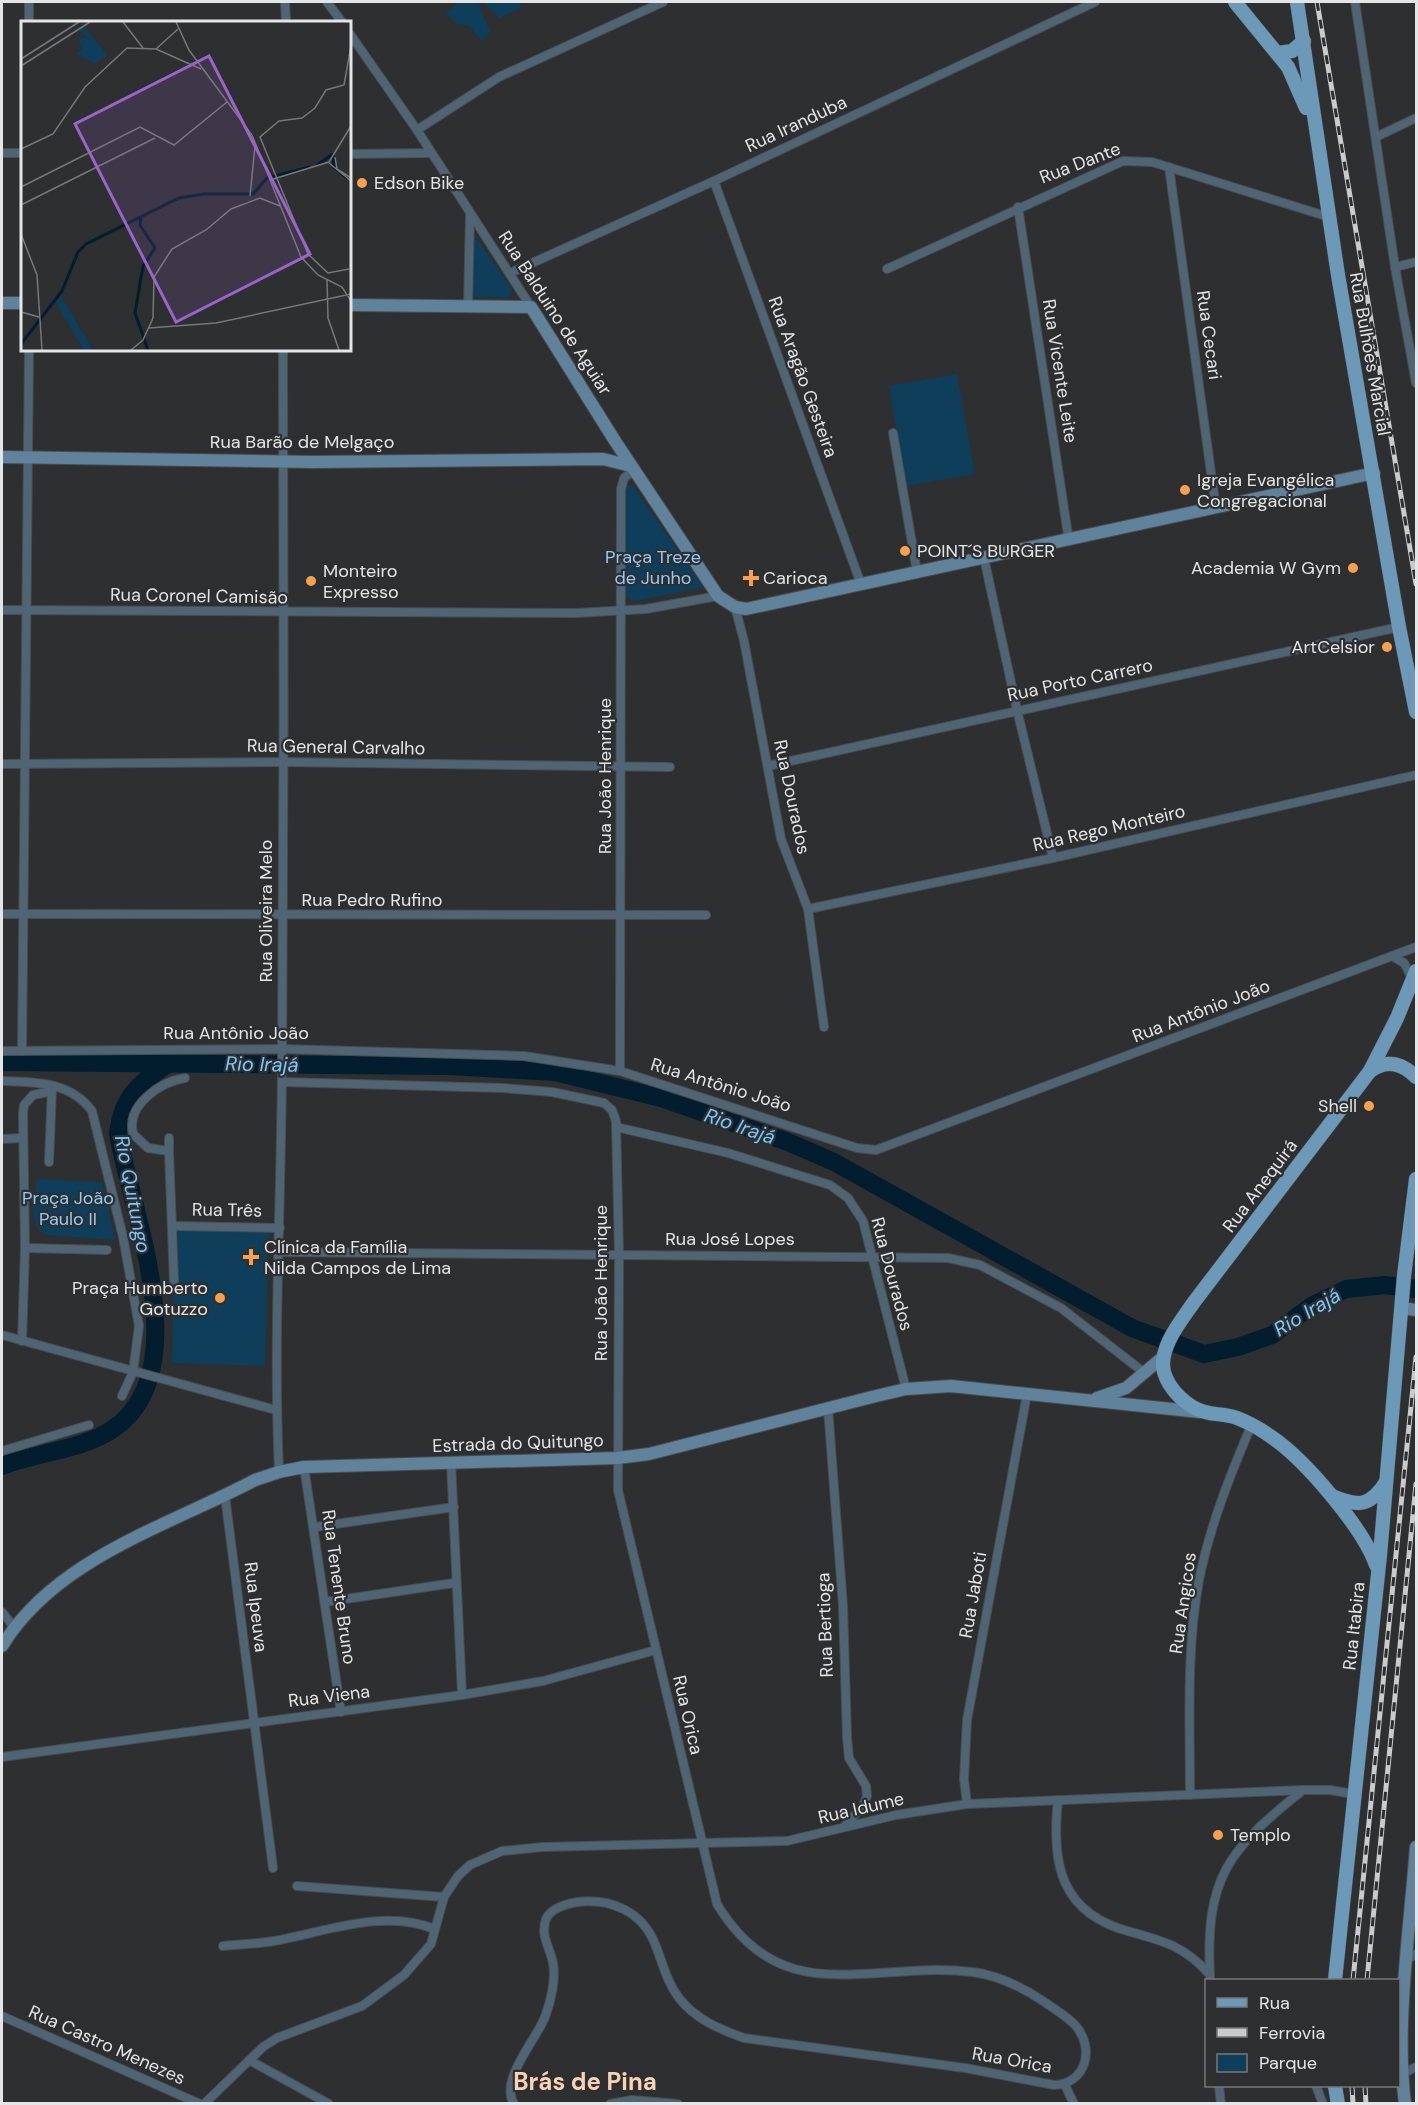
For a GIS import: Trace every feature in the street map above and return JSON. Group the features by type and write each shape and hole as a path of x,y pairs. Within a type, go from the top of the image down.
{"main road":[{"path":"1235,2 1278,53 1297,83 1316,136"},
{"name":"Rua Bulhões Marcial","path":"1297,2 1329,217 1399,627 1416,712"},
{"path":"1278,53 1292,51 1304,41"},
{"name":"Rua Anequirá","path":"1165,1354 1173,1335 1194,1302 1370,1071 1415,976"},
{"path":"1370,1071 1380,1064 1389,1063 1401,1065 1416,1077"},
{"path":"1408,1270 1416,1179"},
{"name":"Rua Itabira","path":"1335,1979 1378,1570 1401,1304 1408,1270"},
{"path":"1165,1354 1164,1371 1173,1390 1190,1405 1204,1412"},
{"name":"Estrada do Quitungo","path":"1204,1412 1230,1416 1252,1424 1275,1439 1306,1467 1362,1536 1378,1570"},
{"path":"1330,1495 1347,1502 1368,1502 1379,1493 1386,1482"},
{"path":"1335,2087 1338,2103"}],"street":[{"path":"29,2 29,21"},
{"path":"285,2 286,21"},
{"path":"327,2 341,21"},
{"path":"417,130 499,77 663,2"},
{"name":"Rua Iranduba","path":"510,273 714,181 1095,2"},
{"path":"1355,2 1395,267 1416,383"},
{"name":"Rua Balduino de Aguiar","path":"351,34 417,130 470,215 510,273 632,468 718,596 735,607"},
{"path":"1376,137 1416,118"},
{"path":"2,153 21,153"},
{"path":"351,154 431,153"},
{"name":"Rua Dante","path":"887,269 1018,207 1123,161 1138,160 1169,167 1329,217"},
{"name":"Rua Cecari","path":"1169,167 1216,508"},
{"name":"Rua Aragão Gesteira","path":"714,181 861,584"},
{"name":"Rua Vicente Leite","path":"1018,207 1069,541"},
{"path":"468,306 470,215"},
{"path":"1395,267 1416,262"},
{"path":"2,303 21,303"},
{"path":"351,305 531,307"},
{"path":"22,1052 29,351"},
{"name":"Rua Oliveira Melo","path":"279,1472 276,1410 282,1078 285,613 283,351"},
{"path":"893,433 917,572"},
{"path":"615,441 605,459 618,467 623,482"},
{"name":"Rua Barão de Melgaço","path":"2,457 284,461 605,459 632,468"},
{"path":"623,482 632,468"},
{"path":"735,607 759,608 1374,473"},
{"name":"Rua João Henrique","path":"620,1071 622,768 620,612 623,482"},
{"path":"984,558 1017,710 1053,858"},
{"name":"Rua Coronel Camisão","path":"2,610 285,613 620,612 718,596"},
{"name":"Rua Dourados","path":"735,607 784,851 808,909 824,1027"},
{"name":"Rua Porto Carrero","path":"768,766 1399,627"},
{"name":"Rua General Carvalho","path":"2,764 284,762 670,768"},
{"name":"Rua Rego Monteiro","path":"808,909 1053,858 1416,775"},
{"name":"Rua Pedro Rufino","path":"2,914 706,915"},
{"name":"Rua Antônio João","path":"2,1051 282,1051 524,1056 620,1071 857,1148 884,1149 1416,947"},
{"path":"1392,956 1404,963 1415,976"},
{"path":"169,1151 153,1150 142,1144 134,1134 133,1118 140,1104 151,1093 173,1080 185,1077"},
{"name":"Rua João Henrique","path":"282,1078 503,1088 579,1096 604,1103 612,1110 616,1127 619,1255 617,1458"},
{"path":"2,1081 76,1094 85,1102 95,1122 123,1237 137,1311 138,1373 122,1396"},
{"path":"22,1341 25,1248 22,1138 24,1106 28,1099 38,1092 52,1088"},
{"path":"49,1162 52,1088"},
{"name":"Rua Dourados","path":"616,1127 728,1153 830,1185 848,1198 856,1210 873,1256 906,1389"},
{"path":"2,1139 22,1138"},
{"path":"169,1138 174,1226 174,1281"},
{"name":"Rua Três","path":"174,1226 280,1228"},
{"path":"25,1248 107,1250"},
{"name":"Rua José Lopes","path":"280,1252 948,1258 980,1265 1073,1316 1146,1374"},
{"path":"1401,1304 1416,1310"},
{"path":"2,1335 276,1410"},
{"name":"Estrada do Quitungo","path":"1083,1400 1114,1394 1146,1374 1165,1354"},
{"name":"Estrada do Quitungo","path":"2,1646 14,1626 42,1597 90,1563 225,1496 279,1472 304,1467 617,1458 682,1447 906,1389 951,1386 1204,1412"},
{"name":"Rua Jaboti","path":"967,1804 964,1762 967,1720 1027,1394"},
{"name":"Rua Bertioga","path":"828,1408 843,1606 849,1758 866,1786 867,1796 863,1806 844,1828"},
{"name":"Rua Angicos","path":"1190,1795 1191,1669 1199,1581 1219,1504 1252,1424"},
{"path":"2,1451 88,1425"},
{"name":"Rua Orica","path":"514,2103 509,2088 513,2076 537,2033 551,1996 553,1963 544,1939 547,1917 554,1909 592,1900 613,1904 629,1912 645,1926 655,1943 664,1974 679,1999 697,2016 719,2029 771,2043 965,2068 1039,2084 1065,2085 1083,2067 1088,2053 1085,2039 1061,2013 1004,1980 973,1972 807,1974 764,1956 730,1925 717,1904 702,1844 621,1500 617,1458"},
{"path":"451,1462 454,1507 454,1583 462,1695"},
{"name":"Rua Tenente Bruno","path":"304,1467 315,1527 341,1712"},
{"name":"Rua Ipeuva","path":"225,1496 273,1868"},
{"path":"315,1527 454,1507"},
{"path":"325,1602 454,1583"},
{"path":"2,1612 14,1626"},
{"name":"Rua Viena","path":"2,1757 462,1695 543,1681 656,1650"},
{"path":"1210,1978 1212,1905 1220,1880 1231,1859 1248,1836 1303,1790"},
{"name":"Rua Idume","path":"249,2060 277,2038 362,2006 404,1975 431,1944 444,1897 458,1876 470,1865 502,1851 543,1847 787,1841 967,1804 1303,1790 1330,1790 1353,1794"},
{"path":"1058,1800 1055,1853 1062,1876 1072,1895 1088,1912 1109,1925 1171,1944 1199,1962 1210,1978"},
{"path":"1405,2103 1402,2074 1412,1957 1416,1847"},
{"path":"297,1886 444,1897"},
{"path":"223,1946 271,1942 352,1925 399,1920 420,1923 434,1929"},
{"name":"Rua Castro Menezes","path":"2,2016 202,2103"},
{"path":"202,2103 249,2060 329,2103"},
{"path":"1402,2074 1416,2067"},
{"path":"1065,2085 1074,2103"},
{"path":"1219,2087 1221,2103"},
{"path":"1317,2087 1323,2103"},
{"path":"610,2103 632,2100 678,2103"}],"green space":[{"path":"458,2 478,2 490,32 482,41 469,26 458,24 446,14"},
{"path":"483,2 519,2 522,7 500,18"},
{"path":"473,233 512,290 508,298 473,297"},
{"path":"957,374 975,474 906,486 889,386"},
{"name":"Praça Treze de Junho","path":"627,486 633,486 703,587 637,601 629,599 624,593 622,492"},
{"name":"Praça João Paulo II","path":"37,1179 102,1182 115,1240 47,1235 40,1231 33,1211"},
{"name":"Praça Humberto Gotuzzo","path":"175,1230 269,1232 265,1366 172,1363"}],"waterway":[{"name":"Rio Irajá","path":"2,1062 449,1066 555,1072 661,1098 788,1142 834,1162 1132,1328 1204,1354 1238,1347 1272,1335 1313,1305 1346,1289 1385,1285 1416,1289"},
{"name":"Rio Quitungo","path":"2,1466 84,1443 110,1431 136,1406 151,1373 155,1334 153,1292 118,1134 123,1110 128,1100 141,1085 169,1063"}],"railway":[{"path":"1317,2 1416,584"},
{"path":"1353,1979 1416,1357"},
{"path":"1367,1979 1416,1484"},
{"path":"1352,2087 1353,2104"},
{"path":"1365,2087 1366,2104"}],"place":[{"name":"Edson Bike","path":"362,183"},
{"name":"Igreja Evangélica Congregacional","path":"1185,490"},
{"name":"POINT´S BURGER","path":"905,551"},
{"name":"Academia W Gym","path":"1353,568"},
{"name":"Carioca","path":"751,578"},
{"name":"Monteiro Expresso","path":"311,581"},
{"name":"ArtCelsior","path":"1387,647"},
{"name":"Shell","path":"1369,1106"},
{"name":"Clínica da Família Nilda Campos de Lima","path":"251,1257"},
{"name":"Praça Humberto Gotuzzo","path":"220,1298"},
{"name":"Templo","path":"1218,1835"}],"district":[{"name":"Brás de Pina","path":"585,2081"}]}
